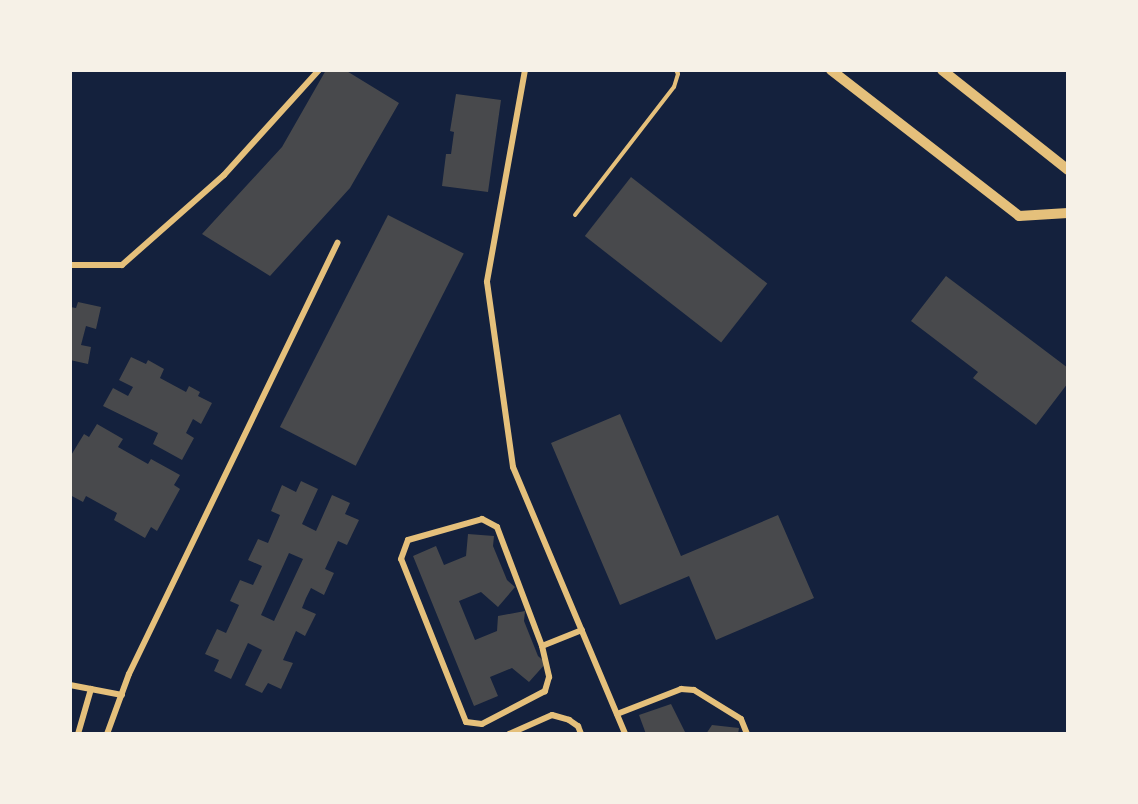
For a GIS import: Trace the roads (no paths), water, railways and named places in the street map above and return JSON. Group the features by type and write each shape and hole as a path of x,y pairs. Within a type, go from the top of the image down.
{"street":[{"path":"70,265 122,265 224,175 318,70"},
{"path":"525,70 487,282 513,467 625,734"},
{"path":"831,70 1020,216 1068,213"},
{"path":"942,70 1068,170"},
{"path":"107,734 129,674 337,243"},
{"path":"482,519 497,527 542,646 549,677 545,691 482,724 466,722 401,559 408,540 482,519"},
{"path":"542,646 582,630"},
{"path":"70,685 122,695"},
{"path":"78,734 92,689"},
{"path":"617,714 681,689 694,690 741,718 747,734"},
{"path":"509,734 552,715 569,720 578,726 581,734"}]}
